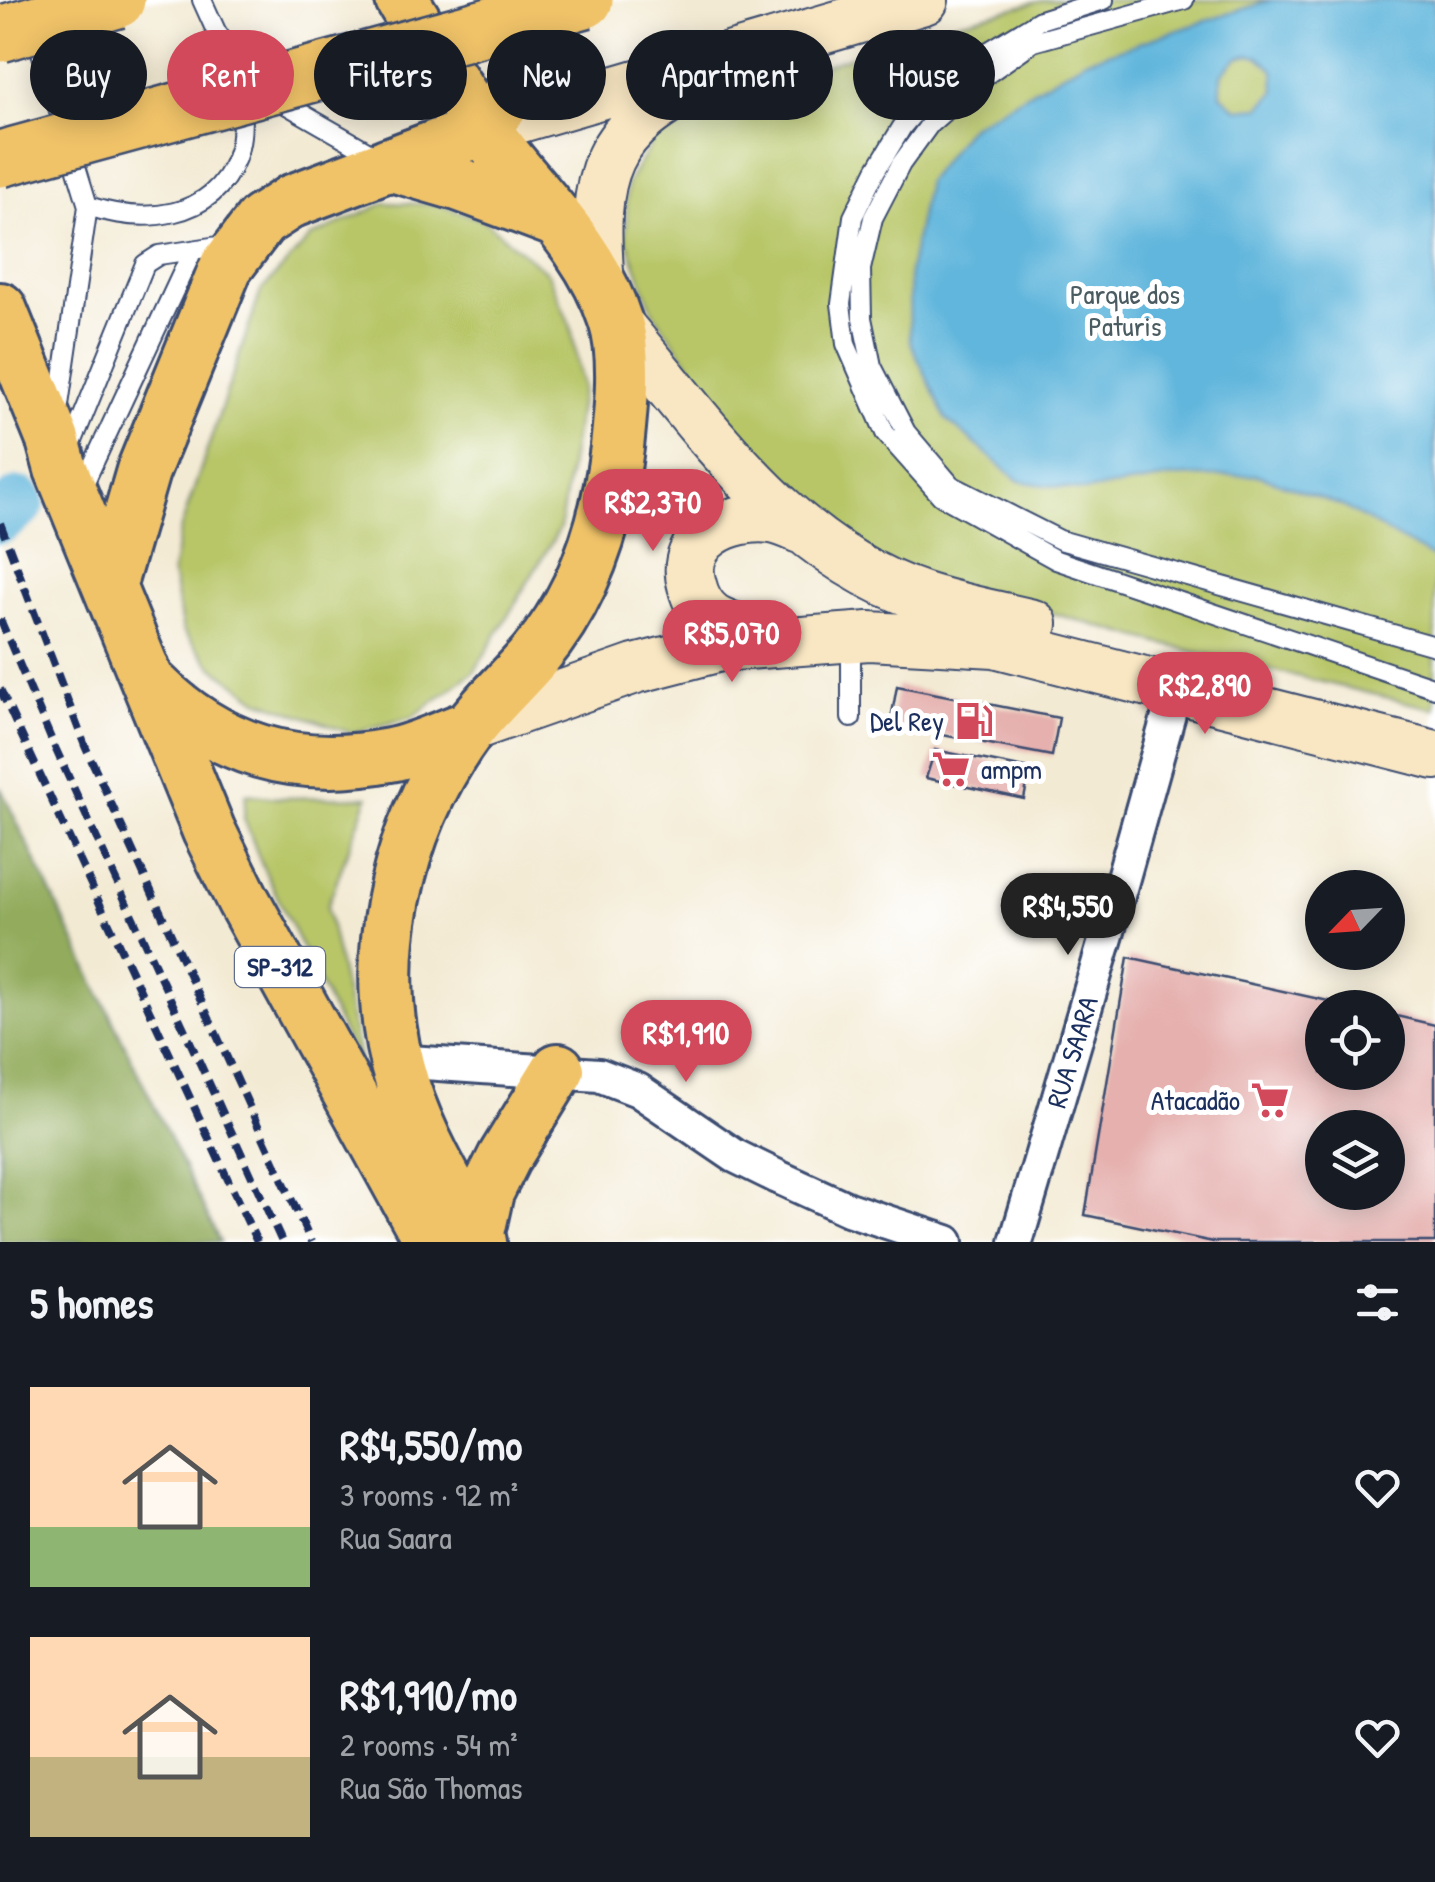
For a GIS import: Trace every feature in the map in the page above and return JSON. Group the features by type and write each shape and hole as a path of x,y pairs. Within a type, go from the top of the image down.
{"highway":[{"path":"23,16 118,0"},
{"path":"0,159 584,0"}],"main road":[{"path":"402,0 483,129 559,222 608,303 726,453 800,529"},
{"path":"483,129 514,88 521,70 524,42 513,0"},
{"path":"110,584 143,471 226,267 217,246 292,201 483,129 924,0"},
{"path":"463,1240 396,1061 387,998 388,928 418,816 470,727 538,652 590,566 612,489 620,416 621,376 596,229 601,184 612,152 637,122 686,90 821,28"},
{"path":"390,164 461,185 559,222"},
{"path":"0,309 150,682 180,713 227,741 282,758 340,762 394,755 635,669 720,647 852,637 994,643 1435,755"},
{"path":"785,640 709,616 696,600 689,576 693,548 712,530 749,519 773,518 800,529 857,567 918,595 1435,721"},
{"name":"SP-312","path":"150,682 183,771 242,900 463,1240"},
{"path":"463,1240 504,1158 558,1070"}],"street":[{"name":"RUA SAARA","path":"1016,1242 1176,689"},
{"path":"396,1061 599,1076 638,1090 735,1156 778,1177 848,1209 946,1242"}],"lane":[{"path":"202,0 218,30"},
{"path":"1104,0 1040,20 943,79 902,127 876,170 853,217 841,304 846,344 884,433 941,496 1056,560 1435,688"},
{"path":"1184,0 1033,42 982,78 930,124 901,164 873,218 861,270 862,318 872,366 906,432 951,485 1060,540 1435,646"},
{"path":"23,16 88,206 63,470"},
{"path":"294,109 390,164"},
{"path":"88,206 118,216 154,217 182,211 205,200 236,158 241,120"},
{"path":"63,470 145,264 159,255 217,246"},
{"path":"63,470 217,246"},
{"path":"851,718 852,637"}],"green space":[{"name":"Parque dos Paturis","path":"1045,0 1435,0 1435,709 1158,643 1013,602 892,579 810,518 732,424 653,312 626,238 627,184 656,135 684,120 833,120 833,62 853,56 853,120 995,120 995,30 929,30"},
{"path":"385,203 436,204 483,220 548,273 571,327 582,387 560,528 475,671 413,717 351,733 258,700 212,666 183,631 172,573 180,530 261,291 311,237"},
{"path":"0,787 220,1242 0,1242"},
{"path":"246,794 278,798 368,797 327,907 362,1072 261,863 244,818"}],"water":[{"path":"1271,0 1435,0 1435,559 1342,506 1258,475 1176,477 1085,491 1019,481 946,419 910,341 909,272 927,181 969,127 981,120 995,120 995,112 1086,60","holes":["1259,57 1274,70 1275,92 1260,107 1237,109 1221,95 1221,75 1237,58"]}],"building":[{"name":"Del Rey","path":"897,686 1059,718 1052,756 890,725"},
{"path":"935,750 1030,769 1024,799 926,778"},
{"name":"Atacadão","path":"1128,957 1305,996 1305,1090 1405,1090 1405,1018 1435,1025 1435,1242 1213,1242 1085,1215"}],"waterway":[{"path":"0,518 19,503"}],"railway":[{"path":"0,523 85,746 311,1242"},
{"path":"0,619 282,1242"},
{"path":"0,689 257,1242"}],"place":[{"name":"Del Rey","path":"974,721"},
{"name":"ampm","path":"951,769"},
{"name":"Atacadão","path":"1270,1100"}]}
